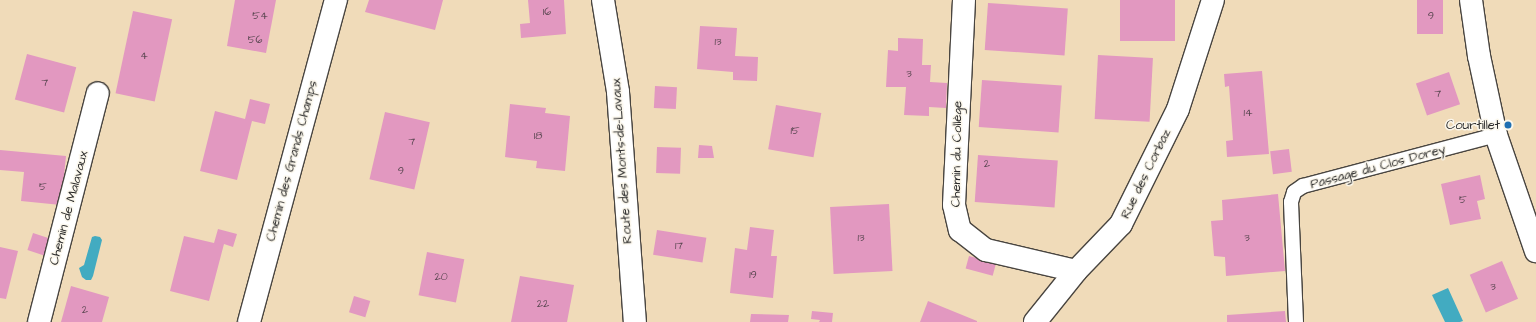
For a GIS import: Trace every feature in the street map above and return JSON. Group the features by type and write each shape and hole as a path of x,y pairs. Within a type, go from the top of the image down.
{"street":[{"name":"Chemin des Grands Champs","path":"249,322 336,0"},
{"name":"Route des Monts-de-Lavaux","path":"603,0 618,92 635,322"},
{"name":"Chemin du Collège","path":"964,0 954,205 960,230 986,250 1076,271"},
{"name":"Rue des Corbaz","path":"1035,322 1076,271 1122,224 1178,109 1213,0"},
{"path":"1471,0 1479,56 1496,135 1536,251"},
{"name":"Chemin de Malavaux","path":"39,322 98,93"}],"lane":[{"name":"Passage du Clos Dorey","path":"1296,322 1291,202 1294,192 1303,186 1496,135"}],"water":[{"path":"92,237 100,237 102,240 93,276 91,280 86,280 82,277 79,268 84,265"},
{"path":"1448,288 1463,321 1445,322 1432,295"}],"building":[{"path":"235,0 276,0 266,53 227,46"},
{"path":"369,0 443,0 435,30 365,12"},
{"path":"528,0 564,0 566,34 521,38 520,24 530,23"},
{"path":"1120,0 1175,0 1175,41 1120,41"},
{"path":"1417,0 1443,0 1443,34 1417,34"},
{"path":"988,3 1068,9 1065,55 985,50"},
{"path":"133,11 172,19 155,101 116,93"},
{"path":"700,26 737,28 735,56 758,57 757,81 733,80 733,72 697,69"},
{"path":"898,38 923,39 922,65 931,65 930,82 947,83 946,108 929,107 929,116 904,115 906,87 886,87 888,50 898,51"},
{"path":"27,54 76,67 64,113 15,99"},
{"path":"1098,55 1153,58 1150,122 1095,119"},
{"path":"1262,71 1269,154 1227,157 1226,141 1233,140 1229,86 1225,87 1224,74"},
{"path":"1449,72 1460,104 1427,116 1416,83"},
{"path":"982,80 1062,86 1059,132 979,127"},
{"path":"655,86 677,87 676,109 654,108"},
{"path":"250,99 270,104 265,124 252,121 237,180 200,171 215,111 245,119"},
{"path":"510,104 546,108 545,113 570,116 565,171 536,168 537,161 505,157"},
{"path":"776,105 821,113 813,157 768,149"},
{"path":"385,112 430,122 414,190 369,179"},
{"path":"699,145 712,146 714,158 698,158"},
{"path":"657,147 681,148 680,174 656,173"},
{"path":"1289,149 1292,172 1273,174 1270,151"},
{"path":"0,150 66,156 61,205 21,201 24,172 0,170"},
{"path":"978,155 1058,161 1055,207 975,202"},
{"path":"1480,175 1485,199 1477,201 1481,219 1450,225 1441,184"},
{"path":"1278,194 1285,271 1226,276 1225,257 1214,256 1211,221 1223,220 1222,200"},
{"path":"889,204 893,271 834,274 830,207"},
{"path":"750,227 774,230 771,256 777,256 773,298 730,293 735,248 747,250"},
{"path":"218,229 237,234 233,247 224,244 209,301 170,291 184,236 214,243"},
{"path":"657,230 706,238 702,263 653,255"},
{"path":"33,233 52,239 46,256 27,250"},
{"path":"0,247 18,251 6,299 0,298"},
{"path":"427,252 464,259 456,302 419,295"},
{"path":"969,256 996,263 993,276 966,269"},
{"path":"1502,261 1518,299 1486,312 1470,275"},
{"path":"520,276 574,285 567,322 511,322"},
{"path":"71,286 109,297 102,322 61,322"},
{"path":"354,296 370,301 365,317 349,312"},
{"path":"928,301 977,321 977,322 920,322"},
{"path":"812,311 833,313 832,322 819,322 820,320 811,319"},
{"path":"1285,311 1286,322 1227,322 1227,315"},
{"path":"751,314 789,315 788,322 750,322"}],"place":[{"name":"Courtillet","path":"1508,125"}]}
